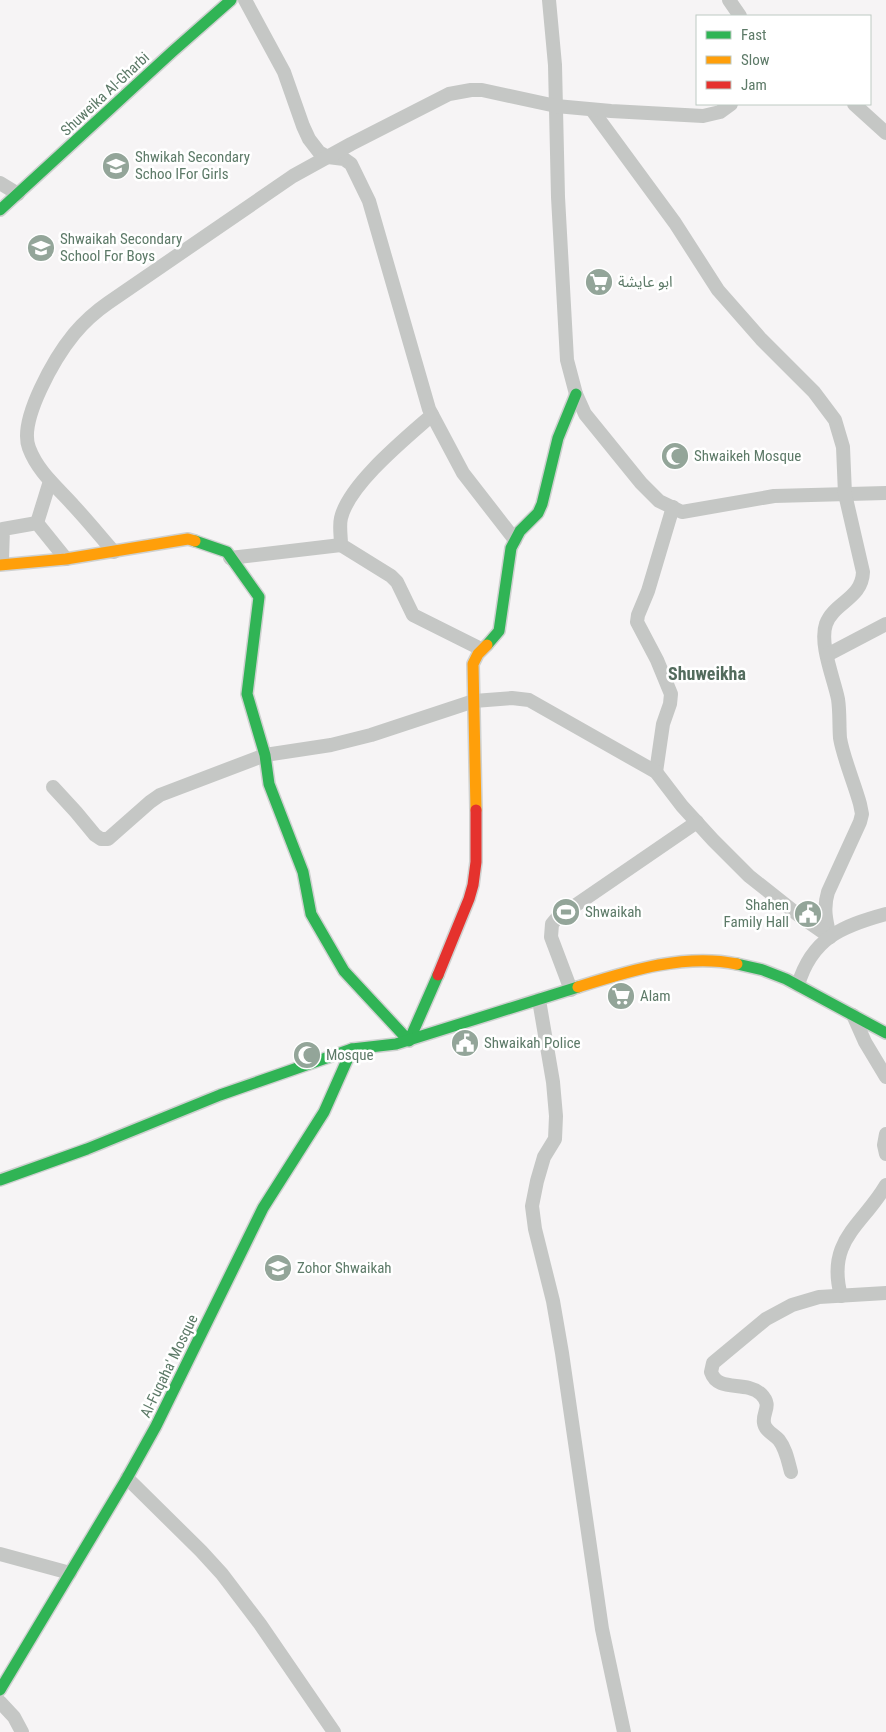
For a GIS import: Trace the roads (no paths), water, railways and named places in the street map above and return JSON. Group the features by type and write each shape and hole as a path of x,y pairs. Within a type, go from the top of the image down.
{"street":[{"name":"Shuweika Al-Gharbi","path":"0,210 154,67 231,0"},
{"path":"244,0 284,72 302,126 309,139 319,152 328,157 344,159 351,164 369,200 432,415 463,473 514,540"},
{"path":"549,0 555,65 559,207 567,360 576,394 585,414 641,483 660,501 682,512 774,496 886,493"},
{"path":"729,0 739,15"},
{"path":"114,552 40,470 28,447 27,431 29,418 38,396 58,356 86,321 108,303 293,176 449,94 470,90 489,91 556,106 592,110 703,116 720,112 730,105"},
{"path":"855,105 886,133"},
{"path":"592,110 675,223 718,290 761,339 814,392 835,420 843,447 845,494 863,572 862,581 857,591 830,616 824,633 838,701 840,740 862,814 825,903 824,912 830,937"},
{"path":"0,183 18,194"},
{"path":"409,1041 426,1005 466,907 473,885 476,862 476,796 473,664 481,649 494,639 501,624 511,548 520,531 538,513 542,504 558,438 576,394"},
{"path":"341,545 340,520 350,497 359,485 403,440 432,415"},
{"path":"37,523 50,480"},
{"path":"656,772 663,724 670,704 670,694 657,660 637,622 673,507"},
{"path":"37,523 66,559"},
{"path":"37,523 3,530 2,559 0,564 66,559 188,539 226,552 258,598 247,694 265,755 270,784 302,872 311,914 344,971 409,1041"},
{"path":"230,558 341,545 391,576 413,615 481,649"},
{"path":"827,655 886,624"},
{"path":"53,787 95,835 101,839 108,839 160,795 265,755 331,745 372,735 474,701 512,698 529,700 656,772 682,806 749,876 830,937"},
{"path":"571,990 551,937 552,924 557,918 697,822"},
{"path":"798,985 806,965 813,954 830,937 854,923 886,914"},
{"path":"0,1180 87,1149 220,1096 352,1049 409,1041 617,975 685,961 709,960 752,966 775,974 886,1033"},
{"path":"539,1000 553,1082 556,1116 555,1138 544,1158 532,1206 535,1229 554,1309 602,1629 624,1732"},
{"path":"852,1014 865,1042 886,1077"},
{"name":"Al-Fuqaha' Mosque","path":"0,1690 156,1426 263,1208 324,1112 352,1049"},
{"path":"886,1134 884,1145 886,1154"},
{"path":"841,1296 837,1274 842,1246 850,1231 873,1204 886,1184"},
{"path":"791,1472 783,1446 766,1429 764,1424 767,1407 764,1398 759,1393 745,1386 719,1383 712,1376 712,1365 716,1359 778,1311 805,1300 820,1297 886,1293"},
{"path":"127,1478 222,1574 260,1624 334,1732"},
{"path":"0,1554 70,1572"},
{"path":"0,1702 14,1718 22,1732"}],"place":[{"name":"Shwikah Secondary Schoo lFor Girls","path":"116,166"},
{"name":"Shwaikah Secondary School For Boys","path":"41,248"},
{"name":"ابو عايشة","path":"599,282"},
{"name":"Shwaikeh Mosque","path":"675,456"},
{"name":"Shwaikah","path":"566,912"},
{"name":"Shahen Family Hall","path":"808,914"},
{"name":"Alam","path":"621,996"},
{"name":"Shwaikah Police","path":"465,1043"},
{"name":"Mosque","path":"307,1055"},
{"name":"Zohor Shwaikah","path":"278,1268"}],"district":[{"name":"Shuweikha","path":"707,674"}]}
